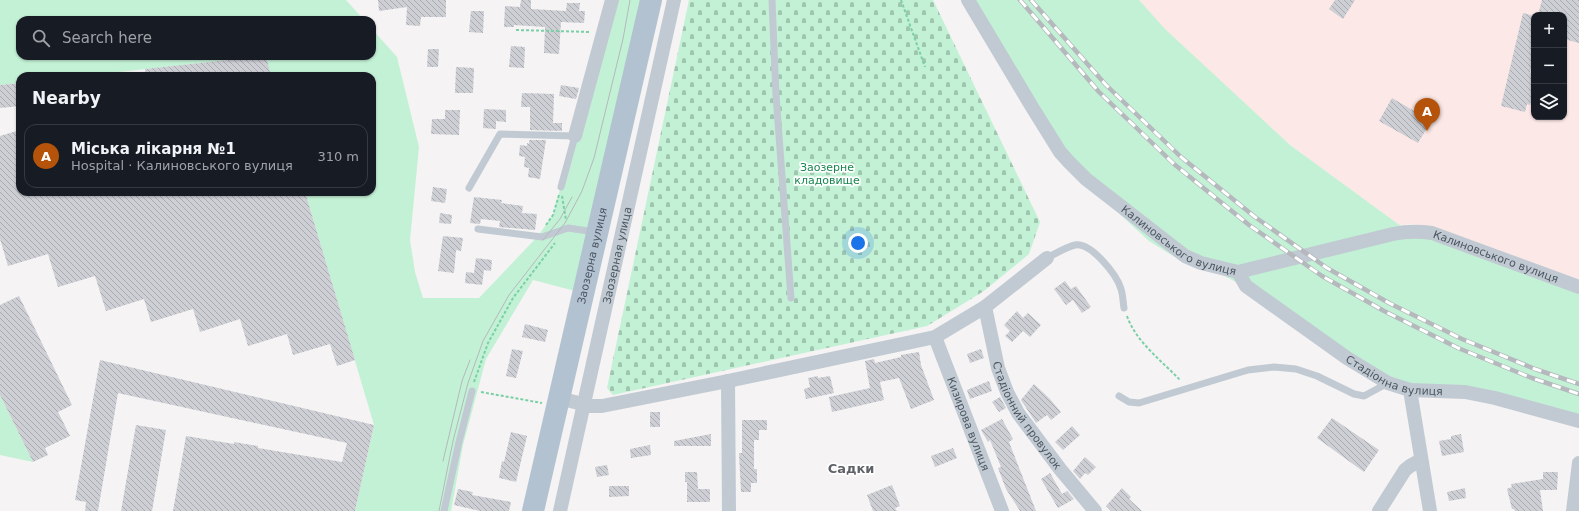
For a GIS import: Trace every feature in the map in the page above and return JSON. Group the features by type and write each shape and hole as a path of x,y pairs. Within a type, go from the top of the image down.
{"main road":[{"name":"Заозерна вулиця","path":"533,511 651,0"}],"street":[{"path":"575,136 612,0"},
{"name":"Заозерная улица","path":"560,511 674,0"},
{"name":"Калиновського вулиця","path":"968,0 1060,152 1077,170 1156,235 1185,256 1201,263 1238,272 1393,234 1411,231 1432,233 1579,286"},
{"path":"558,402 602,406 728,381 935,336 985,307 1047,258"},
{"name":"Стадіонна вулиця","path":"1238,272 1246,286 1347,358 1388,383 1410,390 1465,392 1495,398 1579,421"},
{"name":"Стадіонний провулок","path":"985,307 998,368 1006,392 1023,419 1060,469 1095,511"},
{"name":"Кизирова вулиця","path":"935,336 1002,511"},
{"path":"728,381 729,511"},
{"path":"1410,390 1430,511"},
{"path":"1379,511 1405,470 1421,460"},
{"path":"1573,511 1579,463"}],"lane":[{"path":"772,0 776,94 791,298"},
{"path":"470,188 500,134 575,136 561,187"},
{"path":"478,229 542,237 568,228 597,232"},
{"path":"1047,258 1074,245 1082,245 1091,250 1115,276 1122,290 1124,308"},
{"path":"1119,396 1129,402 1139,403 1248,370 1274,367 1296,369 1317,376 1354,394 1364,396 1388,383"},
{"path":"444,511 472,391"}],"path":[{"path":"901,0 925,67"},
{"path":"516,30 603,33"},
{"path":"554,215 561,187"},
{"path":"558,402 472,391 488,343 513,298 568,228 561,187"},
{"path":"1124,308 1131,326 1140,339 1187,388"}],"shaded area":[{"path":"1139,0 1579,0 1579,281 1434,228 1414,224 1399,225 1290,145 1164,29"}],"green space":[{"path":"0,0 346,0 360,16 16,16 16,60 228,60 119,72 16,72 16,83 0,85"},
{"path":"612,0 650,0 583,293 533,280 486,359 463,445 451,511 355,511 374,425 306,196 376,196 376,72 270,72 266,60 376,60 376,33 397,57 419,147 410,240 415,272 423,298 479,298 538,236 553,215"},
{"name":"Заозерне кладовище","path":"689,0 933,0 1040,222 1029,254 984,291 927,326 613,395 607,388"},
{"path":"967,0 1139,0 1165,29 1290,145 1413,235 1431,238 1579,292 1579,417 1391,383 1255,292 1215,271 1185,262 1149,241 1074,172"},
{"path":"0,395 33,462 0,455"}],"building":[{"path":"378,0 446,0 446,17 421,17 420,26 406,25 407,7 379,11"},
{"path":"521,0 531,0 531,9 566,11 567,3 580,3 579,11 585,11 584,23 561,22 559,54 544,53 545,27 514,25 514,27 504,27 505,6 520,7"},
{"path":"1335,0 1355,0 1343,19 1329,9"},
{"path":"1542,0 1579,0 1579,43 1567,40 1567,12 1539,12"},
{"path":"471,11 484,11 483,33 469,32"},
{"path":"1523,13 1531,15 1530,105 1527,104 1525,112 1501,106"},
{"path":"511,46 525,47 524,68 509,67"},
{"path":"428,49 439,49 438,67 427,67"},
{"path":"229,60 267,60 270,72 145,72 145,69"},
{"path":"456,67 474,68 473,93 455,93"},
{"path":"16,83 16,106 0,108 0,85"},
{"path":"561,85 579,88 576,99 559,96"},
{"path":"522,93 554,94 553,123 562,123 562,131 530,130 530,107 521,107"},
{"path":"1392,98 1431,121 1418,143 1379,121"},
{"path":"484,109 506,110 506,122 496,121 496,129 483,128"},
{"path":"445,110 460,110 459,135 431,134 432,119 445,119"},
{"path":"16,131 16,196 306,196 355,360 337,366 330,344 293,355 287,334 248,346 240,319 200,332 193,309 151,322 144,299 106,311 95,276 58,287 48,254 8,266 0,239 0,136"},
{"path":"529,140 546,140 540,179 528,177 529,168 524,167 525,157 519,156 520,145 527,146 527,143 529,144"},
{"path":"433,187 447,189 445,203 431,201"},
{"path":"474,197 502,200 501,203 523,206 522,213 537,214 535,230 499,227 500,221 481,219 480,224 470,223"},
{"path":"440,213 452,215 451,224 439,223"},
{"path":"443,236 463,238 461,251 456,250 454,273 438,271"},
{"path":"476,258 492,260 491,271 484,270 482,285 465,283 466,272 474,273"},
{"path":"1065,281 1071,289 1076,286 1091,307 1082,313 1073,300 1066,305 1054,289"},
{"path":"19,296 72,405 58,412 70,436 45,448 48,455 33,462 0,395 0,305"},
{"path":"1017,311 1023,318 1028,313 1041,325 1030,337 1023,331 1012,342 1005,336 1010,331 1004,325"},
{"path":"525,324 548,330 545,342 522,337"},
{"path":"512,349 523,351 516,378 506,376"},
{"path":"981,349 984,358 970,363 967,354"},
{"path":"919,352 921,365 934,400 911,409 899,378 880,382 884,400 832,412 829,397 870,388 865,361 874,359 875,363 901,357 901,355"},
{"path":"100,360 374,425 355,511 173,511 186,436 234,444 234,442 258,446 258,448 342,462 347,443 118,393 98,511 85,511 86,502 75,500"},
{"path":"818,376 818,378 830,376 834,393 806,399 804,389 810,387 808,378"},
{"path":"989,381 992,391 970,399 967,390"},
{"path":"1034,384 1061,412 1051,420 1047,415 1036,423 1021,400"},
{"path":"1000,397 1006,408 999,412 992,402"},
{"path":"650,412 660,412 660,427 650,427"},
{"path":"1332,418 1379,450 1364,472 1317,438"},
{"path":"1002,419 1013,439 1009,442 1036,511 1020,511 1006,489 998,468 1001,467 990,440 988,442 981,430"},
{"path":"742,420 767,420 767,430 759,430 759,440 754,440 754,469 757,469 757,483 751,483 751,492 741,492 739,453 742,453"},
{"path":"136,425 166,430 152,511 121,511"},
{"path":"1072,426 1080,435 1063,450 1055,442"},
{"path":"511,432 527,436 516,482 499,478 502,461 504,462"},
{"path":"711,434 711,446 674,446 674,441"},
{"path":"1461,434 1464,452 1442,456 1439,441 1451,439 1451,436"},
{"path":"650,445 651,455 631,458 630,449"},
{"path":"953,448 957,458 935,467 931,456"},
{"path":"1085,457 1096,467 1088,475 1085,473 1080,479 1073,471"},
{"path":"607,465 609,475 597,477 595,467"},
{"path":"685,472 697,472 698,489 710,489 710,502 687,502 687,482 685,482"},
{"path":"1543,472 1558,472 1557,490 1540,490 1543,511 1515,511 1512,509 1507,489 1512,487 1511,484 1543,479"},
{"path":"1050,473 1062,494 1067,491 1074,499 1058,508 1041,479"},
{"path":"892,485 900,506 895,508 897,511 873,511 867,495"},
{"path":"609,486 629,486 629,496 609,497"},
{"path":"1122,488 1131,497 1129,499 1142,511 1111,511 1106,506"},
{"path":"1465,488 1466,498 1449,501 1447,492"},
{"path":"458,489 473,492 472,495 511,502 509,511 480,511 454,505"}],"tram line":[{"path":"439,511 453,441 468,383 483,341 509,295 565,223 582,191 594,158 623,39 630,0"},
{"path":"543,240 560,219 572,197"},
{"path":"443,461 462,381 470,360"}],"railway":[{"path":"1020,0 1099,92 1174,164 1249,225 1322,276 1384,311 1458,348 1532,378 1579,394"},
{"path":"1031,0 1106,85 1181,157 1255,217 1327,268 1389,303 1462,339 1535,369 1579,384"}],"place":[{"name":"Міська лікарня №1","path":"1427,131"}],"district":[{"name":"Садки","path":"851,468"}]}
